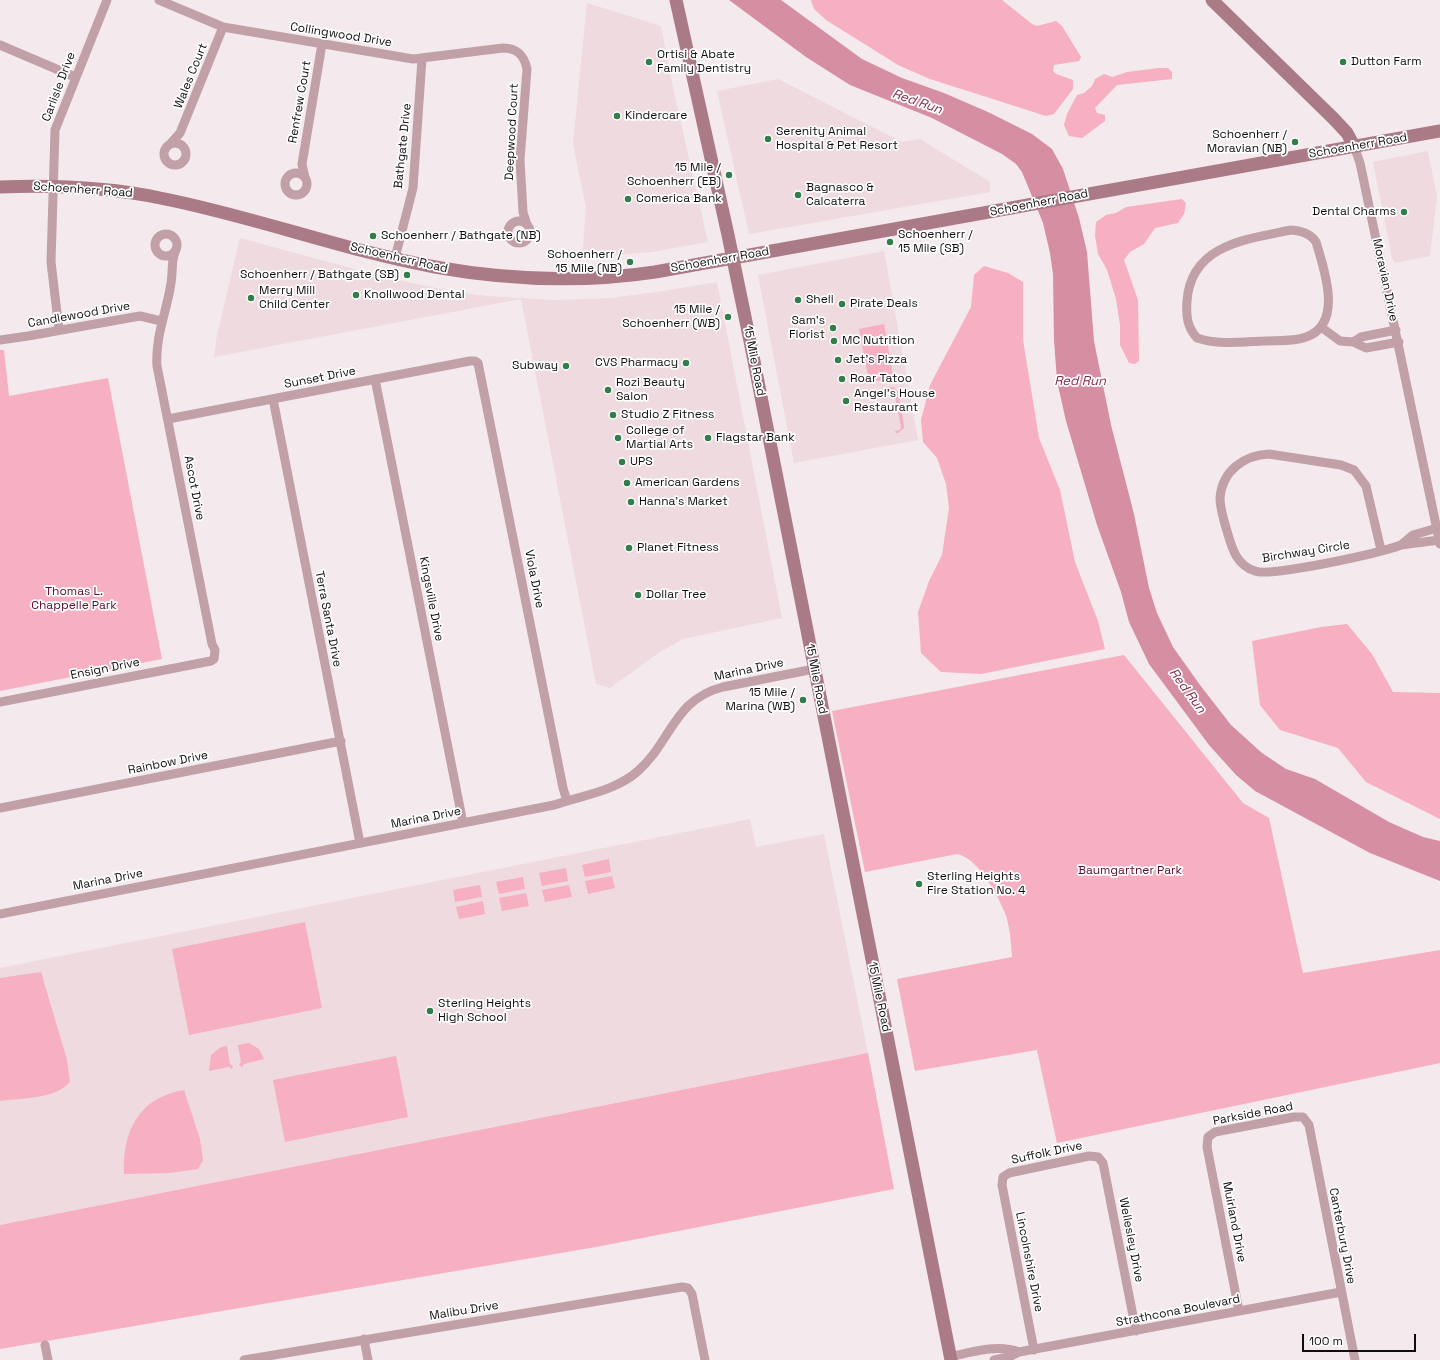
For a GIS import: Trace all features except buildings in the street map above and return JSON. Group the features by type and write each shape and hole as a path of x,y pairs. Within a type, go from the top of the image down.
{"main road":[{"name":"15 Mile Road","path":"676,0 733,258 950,1358"},
{"name":"Moravian Drive","path":"1212,0 1334,119 1347,133 1354,146"},
{"name":"Schoenherr Road","path":"0,188 53,187 103,189 159,197 434,267 482,274 568,279 631,276 1440,131"}],"street":[{"name":"Carlisle Drive","path":"59,330 51,262 54,130 107,0"},
{"name":"Collingwood Drive","path":"159,0 224,27 413,59 503,48 516,50 522,55"},
{"name":"Wales Court","path":"184,147 186,154 183,161 173,164 167,161 164,154 166,148 180,133 224,27"},
{"name":"Renfrew Court","path":"305,178 302,164 322,44"},
{"path":"0,45 75,77"},
{"name":"Deepwood Court","path":"522,55 527,69 520,160 523,212 527,225"},
{"name":"Bathgate Drive","path":"395,258 413,188 422,59"},
{"path":"180,133 184,147"},
{"path":"171,143 178,143 184,147"},
{"name":"Moravian Drive","path":"1354,146 1360,163 1399,342 1440,542"},
{"path":"292,174 299,174 305,178 307,185 304,192 294,195 288,192 285,185 287,178 302,164"},
{"path":"514,223 521,222 527,225 530,232 528,239 518,243 512,240 508,234 510,227 523,212"},
{"path":"1299,230 1312,237 1317,248 1329,301 1327,315 1321,327 1302,338 1208,342 1197,338 1188,324 1187,307 1190,287 1195,274 1207,259 1225,246 1284,231 1299,230"},
{"path":"168,234 175,238 177,245 175,252 166,256 159,254 156,248 156,241 161,236 168,234"},
{"name":"Ascot Drive","path":"175,252 172,266 172,282 161,321 156,353 212,644 215,650 214,659"},
{"path":"166,256 172,266"},
{"name":"Candlewood Drive","path":"0,340 140,316 161,321"},
{"path":"1321,327 1340,341 1353,342 1366,348 1399,342"},
{"path":"1353,342 1361,337 1396,330"},
{"name":"Sunset Drive","path":"168,419 470,361 477,362"},
{"name":"Viola Drive","path":"477,362 480,369 563,788 567,801"},
{"name":"Kingsville Drive","path":"375,379 463,823"},
{"name":"Terra Santa Drive","path":"273,399 360,843"},
{"name":"Birchway Circle","path":"1380,550 1366,486 1359,475 1348,467 1262,454 1249,457 1237,464 1225,480 1222,488 1221,503 1227,530 1237,560 1249,569 1256,572 1271,573 1380,550 1401,545 1440,542"},
{"name":"Birchway Circle","path":"1401,545 1413,535 1437,528"},
{"name":"Ensign Drive","path":"0,702 214,659"},
{"name":"Marina Drive","path":"0,914 463,823 567,801 607,790 627,780 639,770 653,754 682,711 697,697 709,691 814,668"},
{"name":"Rainbow Drive","path":"0,808 341,741"},
{"name":"Parkside Road","path":"1208,1137 1215,1132 1294,1117 1303,1117"},
{"name":"Canterbury Drive","path":"1303,1117 1309,1125 1355,1360"},
{"name":"Muirland Drive","path":"1208,1137 1207,1146 1239,1312"},
{"name":"Suffolk Drive","path":"1003,1177 1009,1172 1089,1156 1098,1157"},
{"name":"Wellesley Drive","path":"1098,1157 1103,1163 1136,1331"},
{"name":"Lincolnshire Drive","path":"1003,1177 1002,1185 1034,1350"},
{"name":"Malibu Drive","path":"244,1360 682,1287 688,1288 692,1294 705,1360"},
{"name":"Strathcona Boulevard","path":"994,1360 1009,1357 1019,1352 1341,1292"},
{"path":"364,1339 368,1360"},
{"path":"44,1345 48,1360"},
{"name":"Strathcona Boulevard","path":"950,1358 987,1350 1008,1348 1019,1352"},
{"path":"987,1350 988,1360"}],"shaded area":[{"path":"587,3 661,26 671,79 708,242 652,252 582,258 586,208 573,144"},
{"path":"778,79 902,142 920,139 990,182 990,192 749,234 717,91"},
{"path":"1428,151 1437,197 1430,256 1395,263 1392,258 1373,162"},
{"path":"240,238 383,277 450,291 487,296 553,300 611,298 717,282 782,618 683,639 657,654 610,688 596,684 521,299 214,357 217,335"},
{"path":"884,251 918,440 794,463 758,275"},
{"name":"Sterling Heights High School","path":"750,819 756,847 824,834 868,1053 0,1225 0,968"}],"green space":[{"path":"811,0 1002,0 1032,24 1037,26 1056,21 1062,26 1081,57 1079,61 1054,65 1053,71 1056,74 1073,80 1073,89 1054,114 1046,116 930,79 898,65 826,20 814,9"},
{"path":"1168,68 1172,72 1172,79 1117,85 1095,108 1097,113 1105,115 1105,121 1082,138 1069,136 1064,125 1067,114 1077,95 1084,93 1092,86 1095,79 1104,74 1112,77 1127,72"},
{"path":"1182,199 1186,203 1184,214 1178,223 1155,228 1144,244 1130,252 1124,260 1138,300 1139,361 1135,364 1129,363 1120,345 1120,325 1116,299 1107,270 1098,254 1095,236 1096,222 1106,215 1116,213 1126,207"},
{"path":"984,266 1008,273 1023,282 1023,340 1039,438 1060,490 1075,562 1098,621 1105,649 981,674 941,672 921,653 918,612 929,581 942,555 949,508 946,484 937,458 923,442 921,420 930,385 971,307 974,275"},
{"path":"884,324 893,375 892,378 877,381 868,376 859,329"},
{"name":"Thomas L. Chappelle Park","path":"0,350 4,350 9,396 108,378 162,659 0,691"},
{"path":"887,387 894,387 898,392 904,428 898,433 895,431 900,430 901,427 894,391 887,391"},
{"path":"1347,624 1372,654 1393,692 1440,693 1440,819 1366,782 1338,748 1280,730 1260,705 1252,641 1321,627"},
{"name":"Baumgartner Park","path":"1124,655 1243,803 1269,818 1303,973 1440,950 1440,1063 1057,1143 1037,1050 915,1071 897,979 1012,957 1008,923 1002,905 986,878 972,862 957,854 865,872 832,711"},
{"path":"609,859 611,872 585,877 582,865"},
{"path":"566,868 568,881 542,886 539,873"},
{"path":"612,876 615,888 588,894 585,881"},
{"path":"523,877 525,889 499,894 496,882"},
{"path":"480,885 482,897 455,902 453,890"},
{"path":"569,885 572,897 545,902 542,890"},
{"path":"526,893 529,906 502,911 499,898"},
{"path":"483,901 485,914 459,919 456,907"},
{"path":"305,922 322,1008 189,1035 172,949"},
{"path":"41,972 67,1060 70,1082 64,1088 47,1095 0,1101 0,978"},
{"path":"249,1043 259,1049 264,1059 244,1064 242,1067 239,1065 241,1062 238,1045"},
{"path":"227,1046 230,1064 233,1066 232,1069 229,1067 209,1071 211,1055 221,1047"},
{"path":"868,1053 894,1189 596,1247 0,1349 0,1225"},
{"path":"396,1056 408,1117 285,1142 273,1080"},
{"path":"184,1090 200,1139 203,1160 198,1169 169,1173 124,1174 126,1144 136,1119 155,1100 168,1094"}],"water":[{"name":"Red Run","path":"729,0 781,0 862,59 902,78 944,93 988,112 1032,134 1052,149 1063,169 1079,218 1087,252 1094,341 1111,425 1134,514 1149,588 1157,613 1173,647 1231,725 1262,753 1286,769 1315,779 1389,822 1423,837 1440,841 1440,881 1370,853 1255,791 1236,775 1209,745 1149,664 1129,622 1121,592 1097,525 1066,421 1057,381 1054,340 1053,274 1050,253 1043,223 1022,172 1016,164 1002,154 932,118 850,85 806,57"}],"place":[{"name":"Ortisi & Abate Family Dentistry","path":"649,62"},
{"name":"Dutton Farm","path":"1343,62"},
{"name":"Kindercare","path":"617,116"},
{"name":"Serenity Animal Hospital & Pet Resort","path":"768,139"},
{"name":"Schoenherr / Moravian (NB)","path":"1295,142"},
{"name":"15 Mile / Schoenherr (EB)","path":"729,175"},
{"name":"Bagnasco & Calcaterra","path":"798,195"},
{"name":"Comerica Bank","path":"628,199"},
{"name":"Dental Charms","path":"1404,212"},
{"name":"Schoenherr / Bathgate (NB)","path":"373,236"},
{"name":"Schoenherr / 15 Mile (SB)","path":"890,242"},
{"name":"Schoenherr / 15 Mile (NB)","path":"630,262"},
{"name":"Schoenherr / Bathgate (SB)","path":"407,275"},
{"name":"Knollwood Dental","path":"356,295"},
{"name":"Merry Mill Child Center","path":"251,298"},
{"name":"Shell","path":"798,300"},
{"name":"Pirate Deals","path":"842,304"},
{"name":"15 Mile / Schoenherr (WB)","path":"728,317"},
{"name":"Sam's Florist","path":"833,328"},
{"name":"MC Nutrition","path":"834,341"},
{"name":"Jet's Pizza","path":"838,360"},
{"name":"CVS Pharmacy","path":"686,363"},
{"name":"Subway","path":"566,366"},
{"name":"Roar Tatoo","path":"842,379"},
{"name":"Rozi Beauty Salon","path":"608,390"},
{"name":"Angel's House Restaurant","path":"846,401"},
{"name":"Studio Z Fitness","path":"613,415"},
{"name":"College of Martial Arts","path":"618,438"},
{"name":"Flagstar Bank","path":"708,438"},
{"name":"UPS","path":"622,462"},
{"name":"American Gardens","path":"627,483"},
{"name":"Hanna’s Market","path":"631,502"},
{"name":"Planet Fitness","path":"629,548"},
{"name":"Dollar Tree","path":"638,595"},
{"name":"15 Mile / Marina (WB)","path":"803,700"},
{"name":"Sterling Heights Fire Station No. 4","path":"919,884"},
{"name":"Sterling Heights High School","path":"430,1011"}]}
